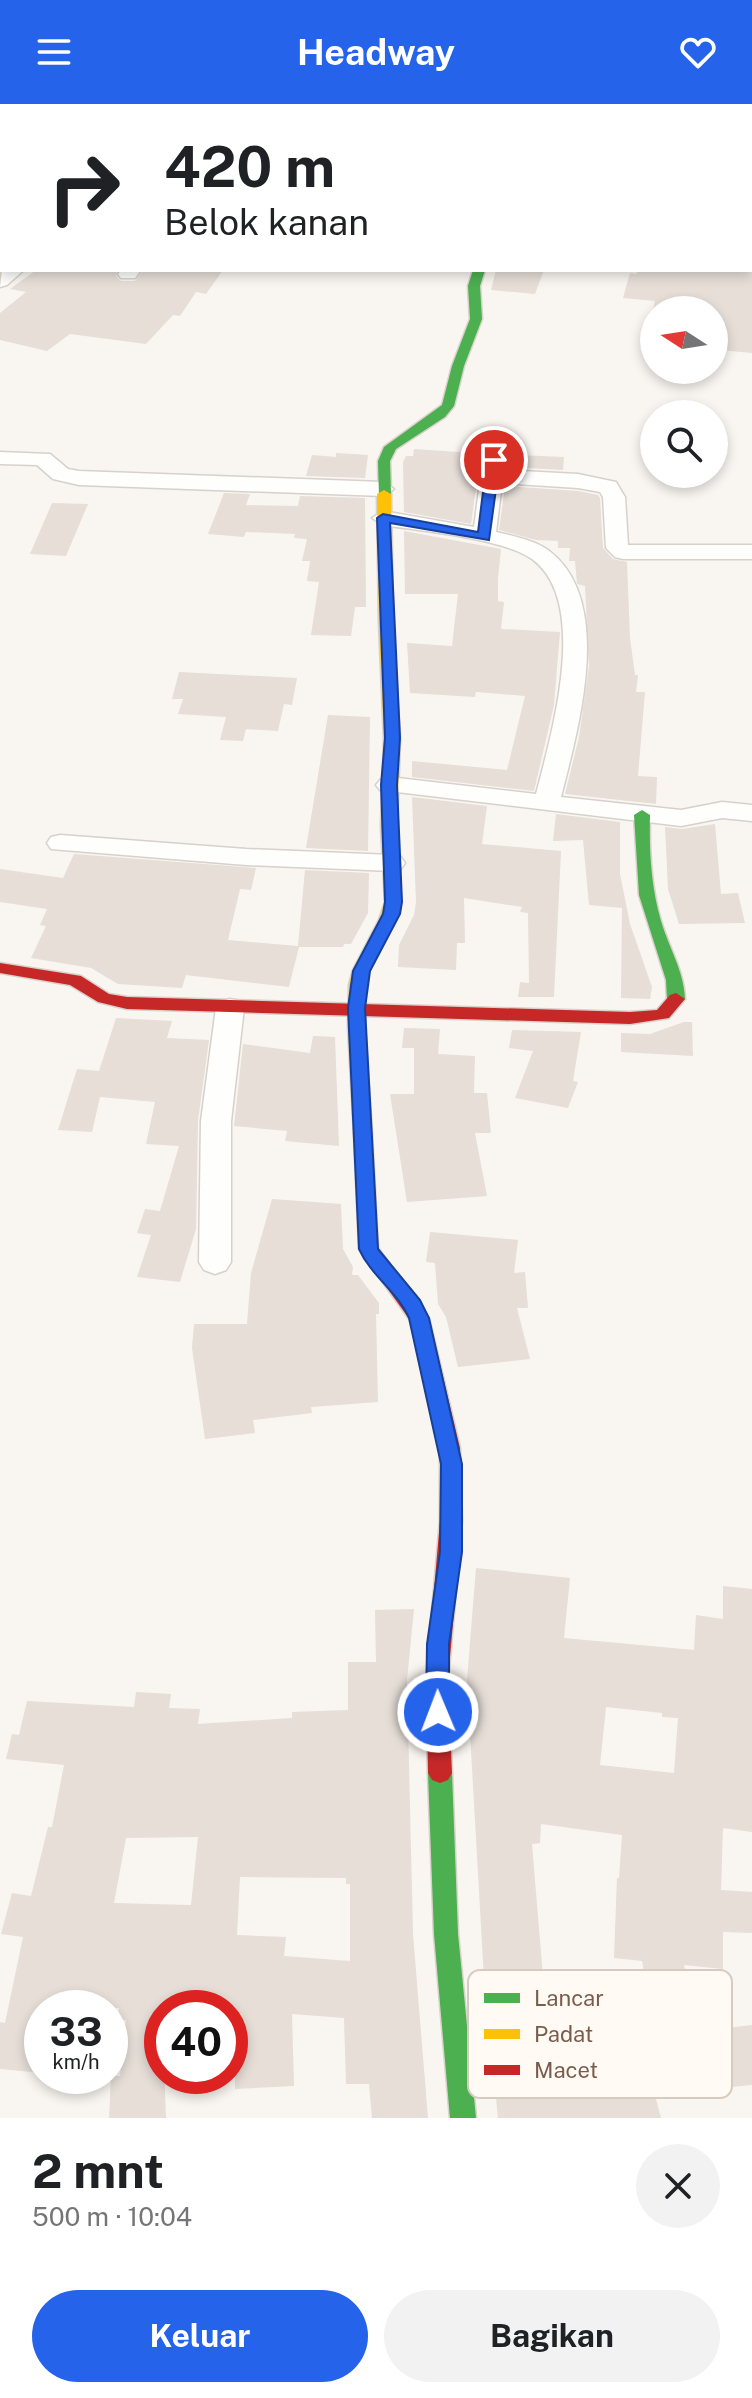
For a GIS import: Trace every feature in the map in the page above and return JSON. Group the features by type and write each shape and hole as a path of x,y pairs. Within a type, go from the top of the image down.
{"street":[{"path":"463,2118 446,1934 437,1680 438,1644 451,1552 451,1464 419,1318 413,1305 374,1261 369,1249 357,1008 361,971 391,914 389,785 392,738 383,518 384,461 390,447 441,414 448,406 458,366 476,319 474,286 478,272"},
{"path":"0,458 42,459 61,474 79,478 383,489"},
{"path":"484,537 493,468 608,487 614,497 617,548 623,552 752,552"},
{"path":"383,518 484,537 539,554 562,574 574,621 575,656 546,804"},
{"path":"389,785 642,815 681,818 722,810 752,813"},
{"path":"0,968 75,980 115,1001 230,1008 357,1008 652,1017 671,1010 676,994 647,909 642,876 642,815"},
{"path":"60,843 246,857 392,863"},
{"path":"215,1262 216,1121 230,1008"}],"building":[{"path":"33,272 117,272 121,281 135,281 142,272 222,272 206,294 196,292 180,316 173,315 146,344 70,334 47,351 0,340 0,313 26,292 10,289"},
{"path":"496,272 543,272 535,294 491,290"},
{"path":"752,272 752,353 728,351 728,296 623,298 630,273"},
{"path":"414,449 487,454 480,460 471,524 404,512 403,462 406,456 413,456"},
{"path":"336,453 368,455 365,478 306,476 312,455 336,457"},
{"path":"500,454 564,457 563,470 507,467 506,457"},
{"path":"505,486 578,491 600,498 603,548 613,559 627,562 630,638 635,675 638,675 636,692 645,692 638,776 657,777 656,804 565,794 579,737 589,667 585,586 577,584 575,561 569,561 570,548 558,548 558,541 536,540 499,530"},
{"path":"224,493 250,494 246,505 298,506 300,496 365,498 366,607 355,607 351,636 311,635 319,582 307,581 310,561 302,561 307,539 294,538 295,534 246,532 244,537 208,534"},
{"path":"52,503 88,504 66,556 30,554"},
{"path":"404,531 501,549 498,601 504,602 501,629 560,632 554,705 534,791 412,777 412,761 507,770 525,696 476,692 475,697 410,693 407,643 452,646 458,594 405,594"},
{"path":"179,672 297,678 292,705 284,704 278,731 246,729 243,741 220,740 226,717 178,714 183,699 172,699"},
{"path":"328,715 370,717 368,851 306,848"},
{"path":"412,797 487,806 482,844 561,851 554,997 518,997 520,982 529,983 528,913 520,912 522,907 464,898 465,943 457,943 456,970 398,967 399,945 414,915 416,902"},
{"path":"556,814 620,822 620,874 630,924 652,987 650,999 621,998 622,908 589,905 583,840 553,841"},
{"path":"715,824 721,894 738,893 745,923 679,924 668,889 665,827 682,829"},
{"path":"74,854 256,868 251,890 240,889 228,940 298,946 305,870 369,873 368,913 351,944 344,944 343,947 299,947 289,987 186,975 182,988 118,984 91,968 31,958 46,926 40,925 47,909 0,902 0,869 63,878"},
{"path":"116,1018 172,1021 167,1038 209,1040 198,1121 196,1229 180,1282 137,1277 151,1235 137,1233 145,1209 160,1211 179,1146 146,1144 155,1102 100,1097 92,1132 58,1130 77,1069 99,1071"},
{"path":"692,1022 693,1056 621,1052 621,1033 650,1034"},
{"path":"404,1028 440,1029 438,1054 475,1056 474,1093 487,1093 491,1133 475,1133 487,1196 407,1202 390,1094 414,1094 414,1048 402,1048"},
{"path":"512,1030 581,1032 573,1081 578,1082 568,1108 515,1098 533,1051 509,1048"},
{"path":"313,1036 335,1037 339,1146 285,1141 287,1131 234,1126 243,1044 310,1053"},
{"path":"272,1199 341,1204 343,1249 353,1267 352,1275 358,1275 379,1303 379,1314 376,1314 378,1402 311,1407 312,1413 253,1420 255,1433 205,1439 192,1348 194,1324 247,1324 251,1273"},
{"path":"430,1232 518,1240 514,1273 525,1272 528,1308 517,1308 530,1359 458,1367 446,1317 438,1304 435,1263 426,1262"},
{"path":"476,1568 570,1578 564,1638 694,1650 696,1615 723,1619 723,1586 752,1589 752,1832 723,1828 721,1890 752,1892 752,1933 723,1932 723,1969 684,1965 685,1970 644,1970 642,1961 614,1958 622,1835 541,1824 540,1843 532,1844 542,1970 483,1970 467,1680","holes":["606,1707 662,1713 662,1717 678,1718 674,1773 600,1765"]},
{"path":"414,1609 407,1680 413,1934 428,2118 372,2118 369,2084 346,2084 344,2018 292,2014 294,2086 248,2088 248,1990 144,1990 144,2094 165,2094 166,2118 109,2118 110,2094 128,2094 128,1990 24,1990 24,2071 0,2069 0,2022 5,2023 23,1937 1,1934 12,1893 31,1896 48,1827 52,1827 64,1765 6,1759 12,1734 19,1735 27,1701 134,1707 136,1692 171,1694 169,1708 200,1709 198,1724 292,1718 292,1712 348,1710 348,1662 376,1662 375,1610","holes":["198,1837 191,1905 114,1903 126,1838","240,1877 346,1878 346,1884 350,1884 350,1961 284,1956 286,1937 237,1935"]},
{"path":"752,2025 752,2085 732,2087 732,2027"},
{"path":"496,2098 656,2098 661,2118 498,2118"}],"traffic: fast":[{"path":"384,494 384,461 390,447 441,414 448,406 458,366 476,319 474,286 478,272"},
{"path":"642,815 642,855 647,895 674,980 676,999"},
{"path":"440,1773 446,1934 463,2118"}],"traffic: slow":[{"path":"363,1134 356,1027 358,985 361,970 388,920 393,902 389,826 392,738 384,494"}],"traffic: jam":[{"path":"0,968 75,980 104,998 127,1003 630,1018 663,1014 676,999"},
{"path":"363,1134 369,1249 419,1318 450,1448 451,1521 437,1680 440,1773"}],"route":[{"path":"438,1712 438,1644 451,1552 451,1464 419,1318 403,1292 374,1261 369,1249 357,1008 361,971 391,914 393,902 389,826 392,738 383,518 484,537 494,460"}]}
